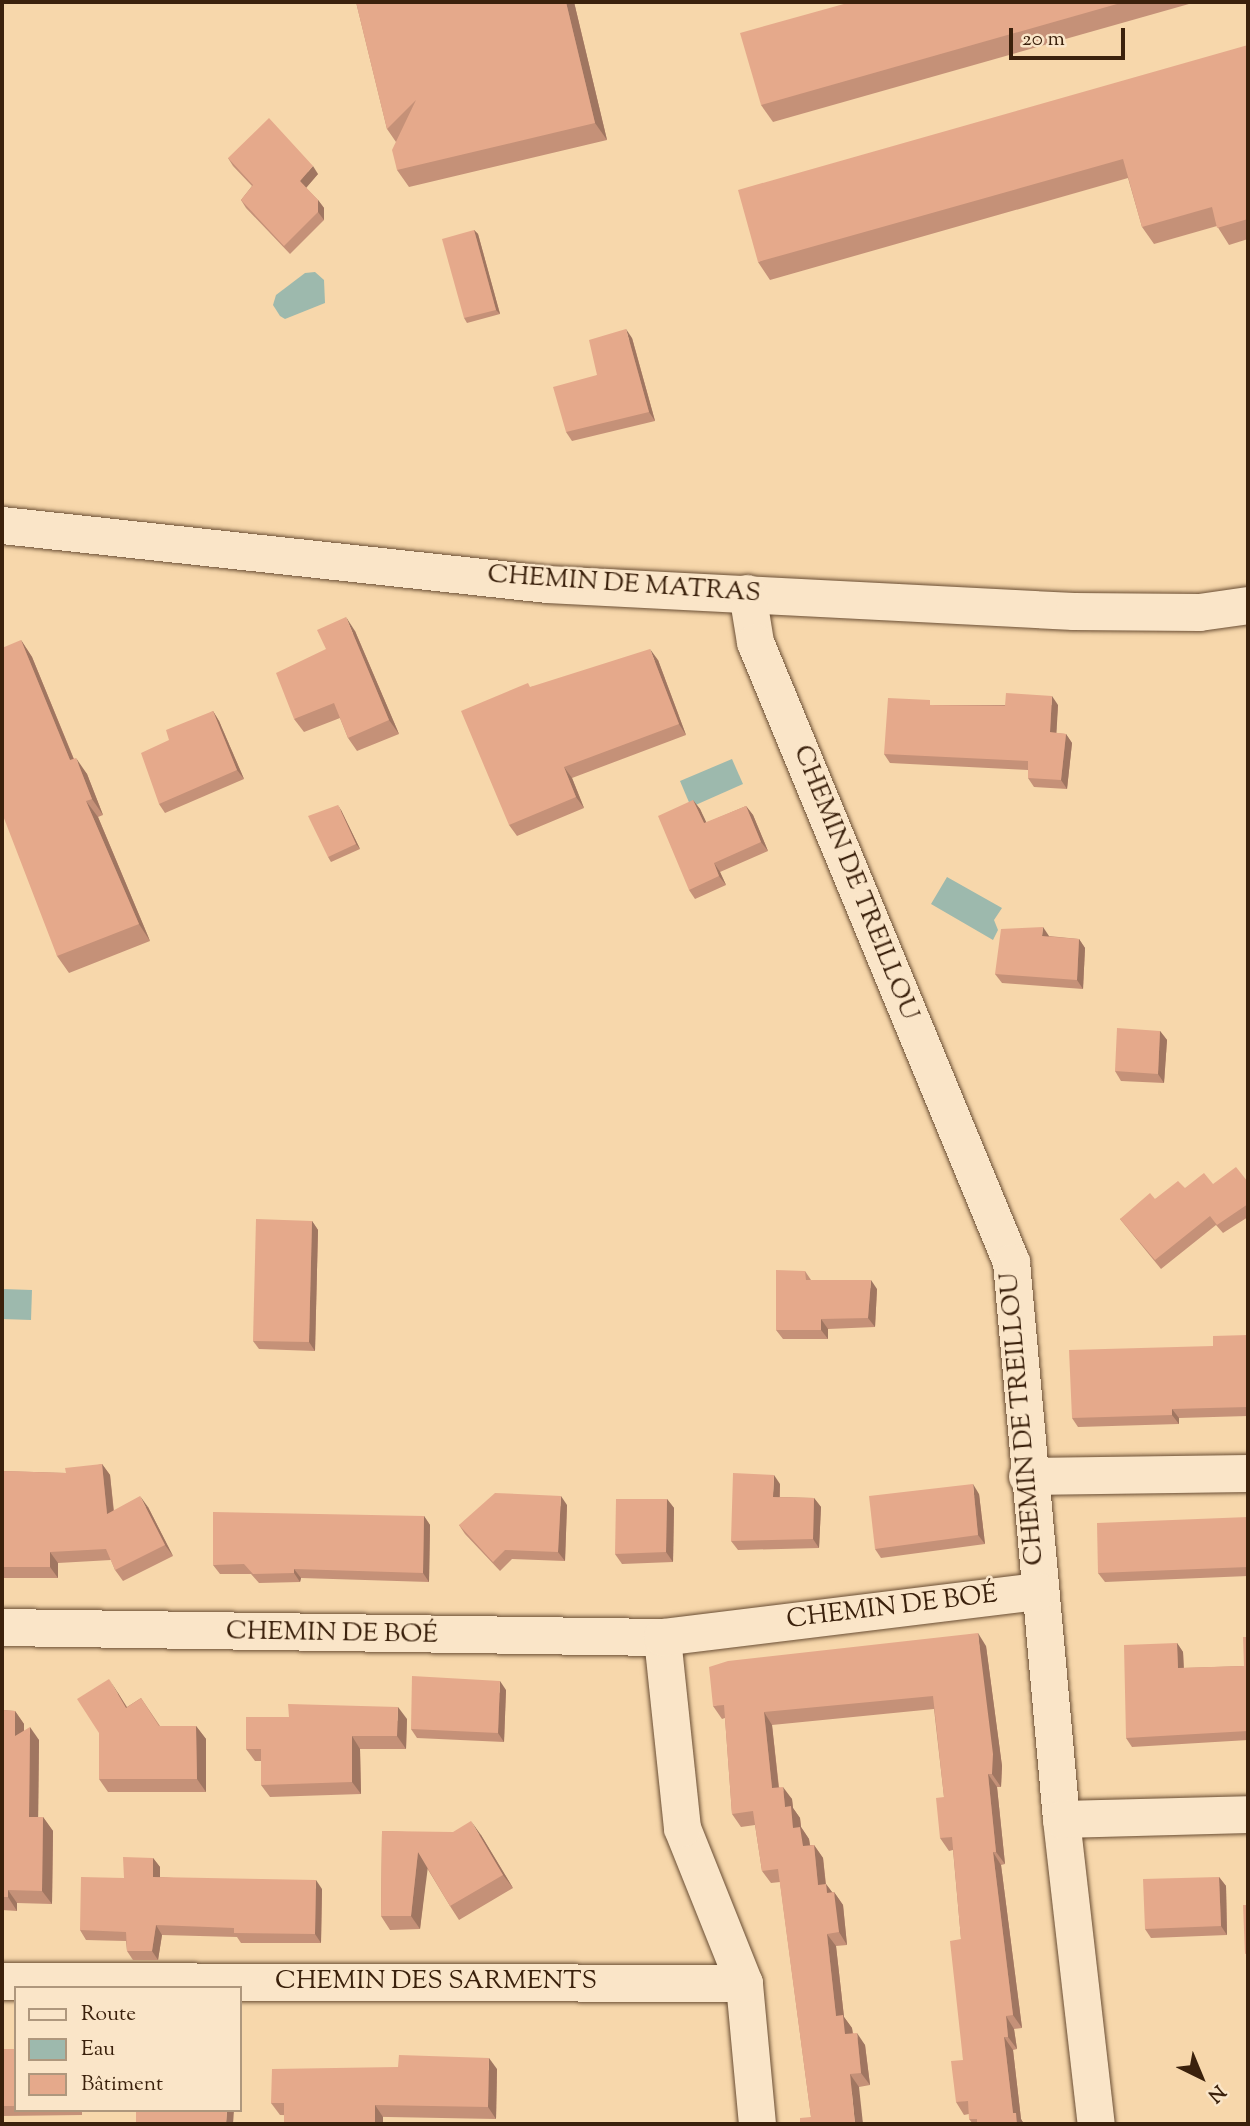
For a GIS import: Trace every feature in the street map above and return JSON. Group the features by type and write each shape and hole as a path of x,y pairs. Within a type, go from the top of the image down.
{"street":[{"name":"CHEMIN DE MATRAS","path":"2,525 548,583 1073,611 1199,611 1248,605"},
{"name":"CHEMIN DE TREILLOU","path":"747,593 755,642 1011,1262 1027,1476 1060,1819 1096,2124"},
{"path":"1027,1476 1248,1473"},
{"name":"CHEMIN DE BOÉ","path":"2,1627 662,1637 1038,1591"},
{"path":"662,1637 682,1828 744,1983 757,2124"},
{"path":"1060,1819 1248,1814"},
{"name":"CHEMIN DES SARMENTS","path":"2,1981 744,1983"}],"water":[{"path":"315,272 324,280 325,303 285,319 280,316 273,305 276,295 305,273"},
{"path":"732,759 743,784 691,807 680,781"},
{"path":"947,877 1002,908 994,920 998,930 993,940 931,904"},
{"path":"2,1289 32,1290 31,1320 2,1319"}],"building":[{"path":"356,2 566,2 595,123 397,170 392,150 416,100 387,129"},
{"path":"851,2 1124,2 761,105 740,33"},
{"path":"1248,45 1248,219 1217,228 1212,207 1142,227 1123,159 758,262 738,190"},
{"path":"269,118 313,166 300,181 318,200 318,212 284,246 241,200 253,185 228,158"},
{"path":"474,230 496,310 464,318 442,239"},
{"path":"626,329 649,412 566,432 553,387 597,375 589,340"},
{"path":"346,617 389,720 348,738 334,703 294,719 276,673 326,649 317,630"},
{"path":"21,640 70,760 76,758 92,799 86,801 139,924 57,956 2,813 2,648"},
{"path":"650,649 679,724 564,767 576,797 509,825 461,711 528,683 530,687"},
{"path":"1006,693 1052,696 1050,732 1066,734 1061,780 1028,778 1028,761 884,754 888,698 930,700 930,705 1005,706"},
{"path":"213,711 237,770 159,804 141,753 169,740 166,730"},
{"path":"693,800 704,823 746,806 761,842 714,863 719,876 689,890 658,816"},
{"path":"338,805 356,844 328,857 308,816"},
{"path":"1043,927 1042,936 1079,939 1077,980 995,974 1001,929"},
{"path":"1117,1028 1160,1031 1158,1074 1115,1071"},
{"path":"1236,1167 1248,1182 1248,1204 1217,1225 1210,1216 1155,1260 1120,1219 1150,1193 1155,1199 1178,1181 1185,1188 1204,1173 1213,1184"},
{"path":"256,1219 312,1221 309,1342 253,1341"},
{"path":"776,1270 805,1271 806,1280 871,1280 868,1318 821,1319 821,1330 776,1330"},
{"path":"1248,1335 1248,1407 1172,1409 1172,1415 1072,1418 1069,1350 1213,1346 1213,1336"},
{"path":"102,1464 107,1514 140,1496 165,1545 115,1570 106,1549 50,1552 50,1567 2,1567 2,1471 66,1473 65,1468"},
{"path":"733,1473 774,1475 773,1497 814,1498 813,1539 731,1541"},
{"path":"973,1484 978,1535 875,1549 869,1496"},
{"path":"495,1493 561,1496 558,1552 505,1550 493,1562 459,1525"},
{"path":"616,1499 667,1499 666,1552 615,1554"},
{"path":"213,1512 424,1516 423,1573 294,1569 294,1573 253,1574 244,1564 213,1565"},
{"path":"1248,1517 1248,1567 1098,1573 1097,1523"},
{"path":"978,1633 993,1754 992,1774 988,1774 996,1852 993,1852 1013,2015 1006,2016 1008,2037 1004,2037 1013,2113 1016,2113 1017,2124 977,2124 977,2119 969,2119 968,2101 956,2102 951,2061 963,2060 950,1941 961,1939 952,1837 940,1838 936,1798 944,1797 933,1696 764,1712 772,1788 783,1787 785,1807 791,1806 793,1828 800,1827 803,1846 814,1845 818,1885 826,1884 827,1893 834,1892 839,1932 827,1934 836,2016 843,2015 845,2034 857,2033 861,2073 850,2074 855,2124 800,2124 800,2118 811,2117 778,1869 762,1871 753,1811 732,1814 724,1705 713,1706 709,1667 728,1661"},
{"path":"1243,1637 1248,1637 1248,1731 1126,1738 1124,1645 1177,1643 1178,1668 1244,1666"},
{"path":"412,1676 500,1681 498,1733 411,1729"},
{"path":"109,1679 126,1708 141,1698 159,1726 196,1726 197,1779 99,1779 99,1733 77,1699"},
{"path":"288,1704 398,1707 397,1736 352,1736 352,1782 261,1785 261,1749 246,1749 246,1717 289,1717"},
{"path":"2,1710 15,1711 15,1736 30,1727 29,1817 43,1817 42,1891 8,1890 8,1897 2,1897"},
{"path":"471,1821 503,1875 450,1906 418,1852 411,1916 381,1916 382,1831 453,1832"},
{"path":"123,1857 153,1858 153,1877 316,1880 315,1934 234,1933 234,1928 156,1925 152,1951 127,1951 126,1932 80,1930 81,1877 124,1878"},
{"path":"1219,1877 1221,1926 1145,1929 1143,1879"},
{"path":"1243,1905 1248,1905 1248,1953 1245,1954"},
{"path":"2,2049 14,2049 14,2106 2,2106"},
{"path":"399,2055 489,2058 488,2107 375,2105 375,2124 284,2124 284,2103 271,2103 272,2069 398,2067"},
{"path":"136,2112 227,2112 226,2124 136,2124"}]}
